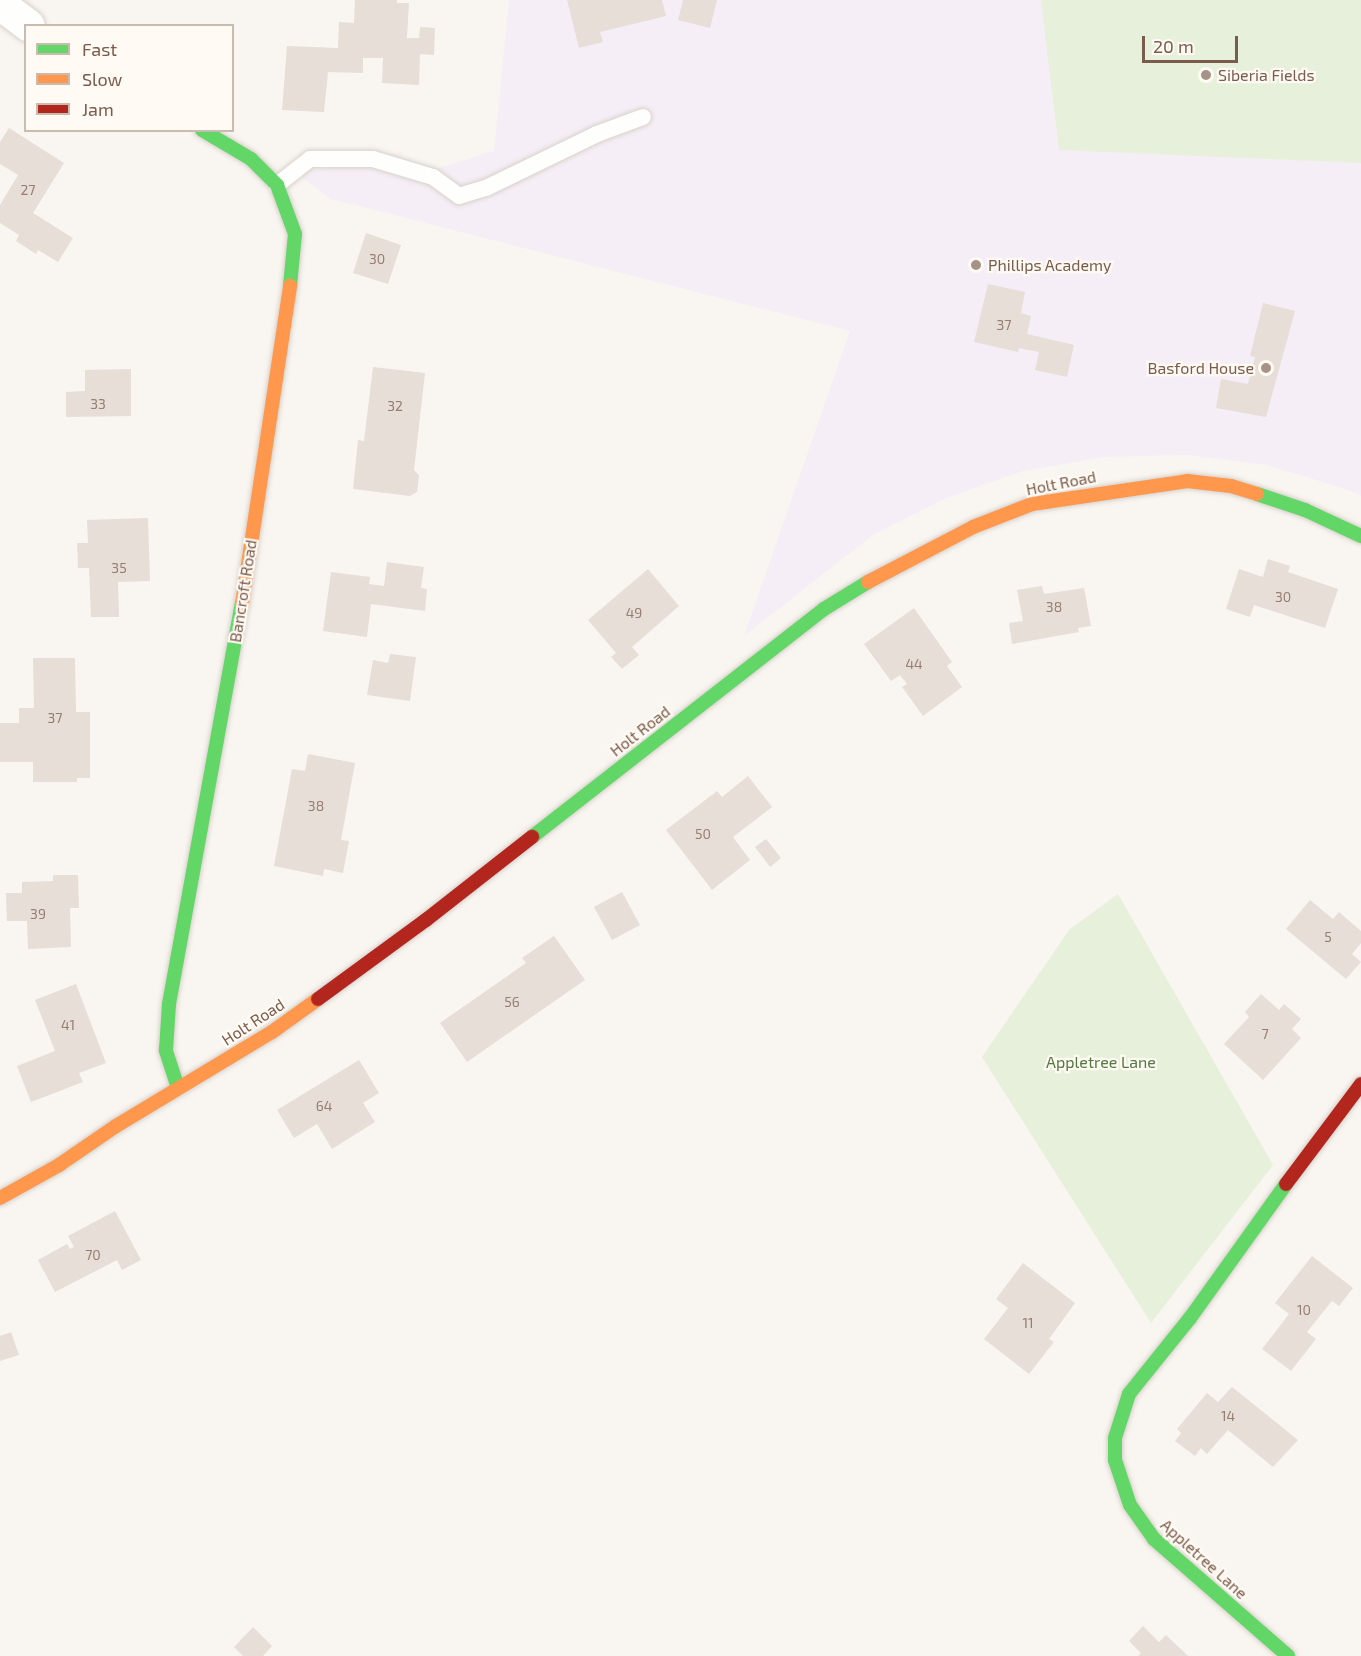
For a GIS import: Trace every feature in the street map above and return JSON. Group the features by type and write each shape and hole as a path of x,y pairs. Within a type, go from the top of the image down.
{"street":[{"path":"0,3 27,24"},
{"name":"Bancroft Road","path":"178,1088 166,1050 169,1004 237,634 289,297 295,234 277,184 251,159 205,132"},
{"name":"Holt Road","path":"0,1198 59,1165 116,1126 273,1032 426,920 824,609 880,574 973,527 1032,504 1187,481 1231,486 1305,510 1361,536"},
{"name":"Appletree Lane","path":"1288,1656 1154,1539 1130,1505 1115,1460 1115,1438 1129,1394 1190,1318 1314,1145 1361,1084"}],"lane":[{"path":"277,184 310,159 372,159 433,177 459,196 486,188 597,134 643,117"}],"shaded area":[{"name":"Phillips Academy","path":"509,0 1361,0 1361,496 1268,465 1187,455 1104,457 1023,471 946,498 873,535 744,636 850,331 331,199 296,172 353,165 432,170 494,151"}],"green space":[{"name":"Siberia Fields","path":"1041,0 1361,0 1361,163 1059,150"},
{"name":"Appletree Lane","path":"1118,894 1273,1165 1151,1323 982,1057 1069,930"}],"building":[{"path":"355,0 397,0 397,3 409,3 407,38 419,38 420,27 435,28 434,55 420,54 419,85 382,83 383,58 363,58 363,73 328,72 324,112 282,110 287,46 338,48 339,22 354,23"},
{"path":"567,0 662,0 666,16 600,32 603,42 579,48"},
{"path":"683,0 717,0 710,28 678,20"},
{"path":"9,128 64,163 33,213 73,238 58,262 38,250 36,254 16,241 19,235 0,223 0,205 18,175 0,164 0,142"},
{"path":"366,233 401,245 388,284 353,273"},
{"path":"988,284 1025,292 1021,313 1031,316 1027,334 1074,345 1067,377 1035,370 1039,352 1019,348 1018,352 974,342"},
{"name":"Basford House","path":"1263,303 1295,311 1266,417 1216,408 1221,379 1248,384 1255,357 1250,356"},
{"path":"373,367 425,373 414,470 419,475 417,492 410,496 353,489 358,440 364,441"},
{"path":"131,369 131,416 66,417 66,392 85,391 85,370"},
{"path":"148,518 150,581 118,582 119,617 91,617 89,568 78,568 77,543 88,543 87,520"},
{"path":"1268,559 1290,566 1288,572 1338,589 1325,628 1254,605 1250,617 1226,609 1239,569 1263,577"},
{"path":"387,562 424,567 421,588 427,589 425,611 371,604 367,637 323,631 331,572 370,577 369,584 384,586"},
{"path":"648,569 679,606 632,647 639,655 622,669 611,657 616,653 588,620"},
{"path":"1042,586 1044,594 1084,588 1091,626 1078,628 1079,632 1012,644 1009,623 1023,621 1017,590"},
{"path":"914,608 952,662 947,666 962,687 923,716 902,687 907,684 900,675 891,681 864,644"},
{"path":"390,654 416,657 410,701 367,695 373,660 388,663"},
{"path":"33,658 75,658 76,712 90,712 90,778 77,778 77,782 33,782 33,762 0,762 0,723 19,723 19,708 34,708"},
{"path":"308,754 355,763 341,840 349,841 343,873 324,869 323,876 274,866 292,769 305,771"},
{"path":"748,776 772,807 733,837 750,860 712,890 666,830 717,791 722,797"},
{"path":"766,839 781,858 770,867 755,847"},
{"path":"53,875 78,875 79,908 70,908 71,947 28,949 27,921 7,921 6,893 22,893 22,882 53,881"},
{"path":"622,892 640,925 612,940 594,907"},
{"path":"1310,900 1333,919 1339,912 1361,931 1361,943 1352,954 1361,962 1346,979 1286,929"},
{"path":"554,936 585,980 467,1062 440,1023 526,963 522,958"},
{"path":"76,984 106,1063 79,1073 83,1082 31,1102 17,1066 55,1051 35,1000"},
{"path":"1261,994 1279,1010 1284,1004 1301,1019 1292,1029 1301,1038 1263,1080 1224,1044 1249,1017 1245,1012"},
{"path":"359,1060 379,1093 363,1103 375,1122 332,1149 317,1124 294,1138 277,1110"},
{"path":"115,1211 141,1260 122,1270 117,1260 55,1292 38,1260 67,1244 70,1249 74,1247 68,1236"},
{"path":"1312,1256 1353,1288 1339,1306 1332,1301 1307,1332 1316,1339 1291,1371 1262,1349 1289,1314 1275,1303"},
{"path":"1023,1263 1075,1303 1049,1339 1054,1342 1029,1374 984,1339 1008,1308 996,1299"},
{"path":"11,1332 19,1355 0,1361 0,1336"},
{"path":"1232,1387 1298,1440 1273,1467 1228,1430 1207,1454 1201,1448 1195,1456 1175,1441 1181,1433 1177,1429 1207,1393 1218,1402"},
{"path":"1143,1626 1159,1642 1166,1635 1188,1656 1138,1656 1141,1653 1129,1641"},
{"path":"253,1627 272,1646 263,1656 243,1656 234,1647"}],"traffic: fast":[{"path":"205,132 251,159 277,185 295,234 290,286"},
{"path":"1257,494 1305,510 1361,536"},
{"path":"532,837 824,609 868,582"},
{"path":"178,1088 166,1050 169,1004 242,604"},
{"path":"1286,1184 1190,1318 1129,1394 1115,1438 1115,1460 1130,1505 1154,1539 1288,1656"}],"traffic: slow":[{"path":"242,604 290,286"},
{"path":"868,582 973,527 1032,504 1187,481 1231,486 1257,494"},
{"path":"0,1198 59,1165 116,1126 272,1032 318,999"}],"traffic: jam":[{"path":"318,999 426,920 532,837"},
{"path":"1286,1184 1361,1084"}],"place":[{"name":"Siberia Fields","path":"1206,75"},
{"name":"Phillips Academy","path":"976,265"},
{"name":"Basford House","path":"1266,368"}]}
